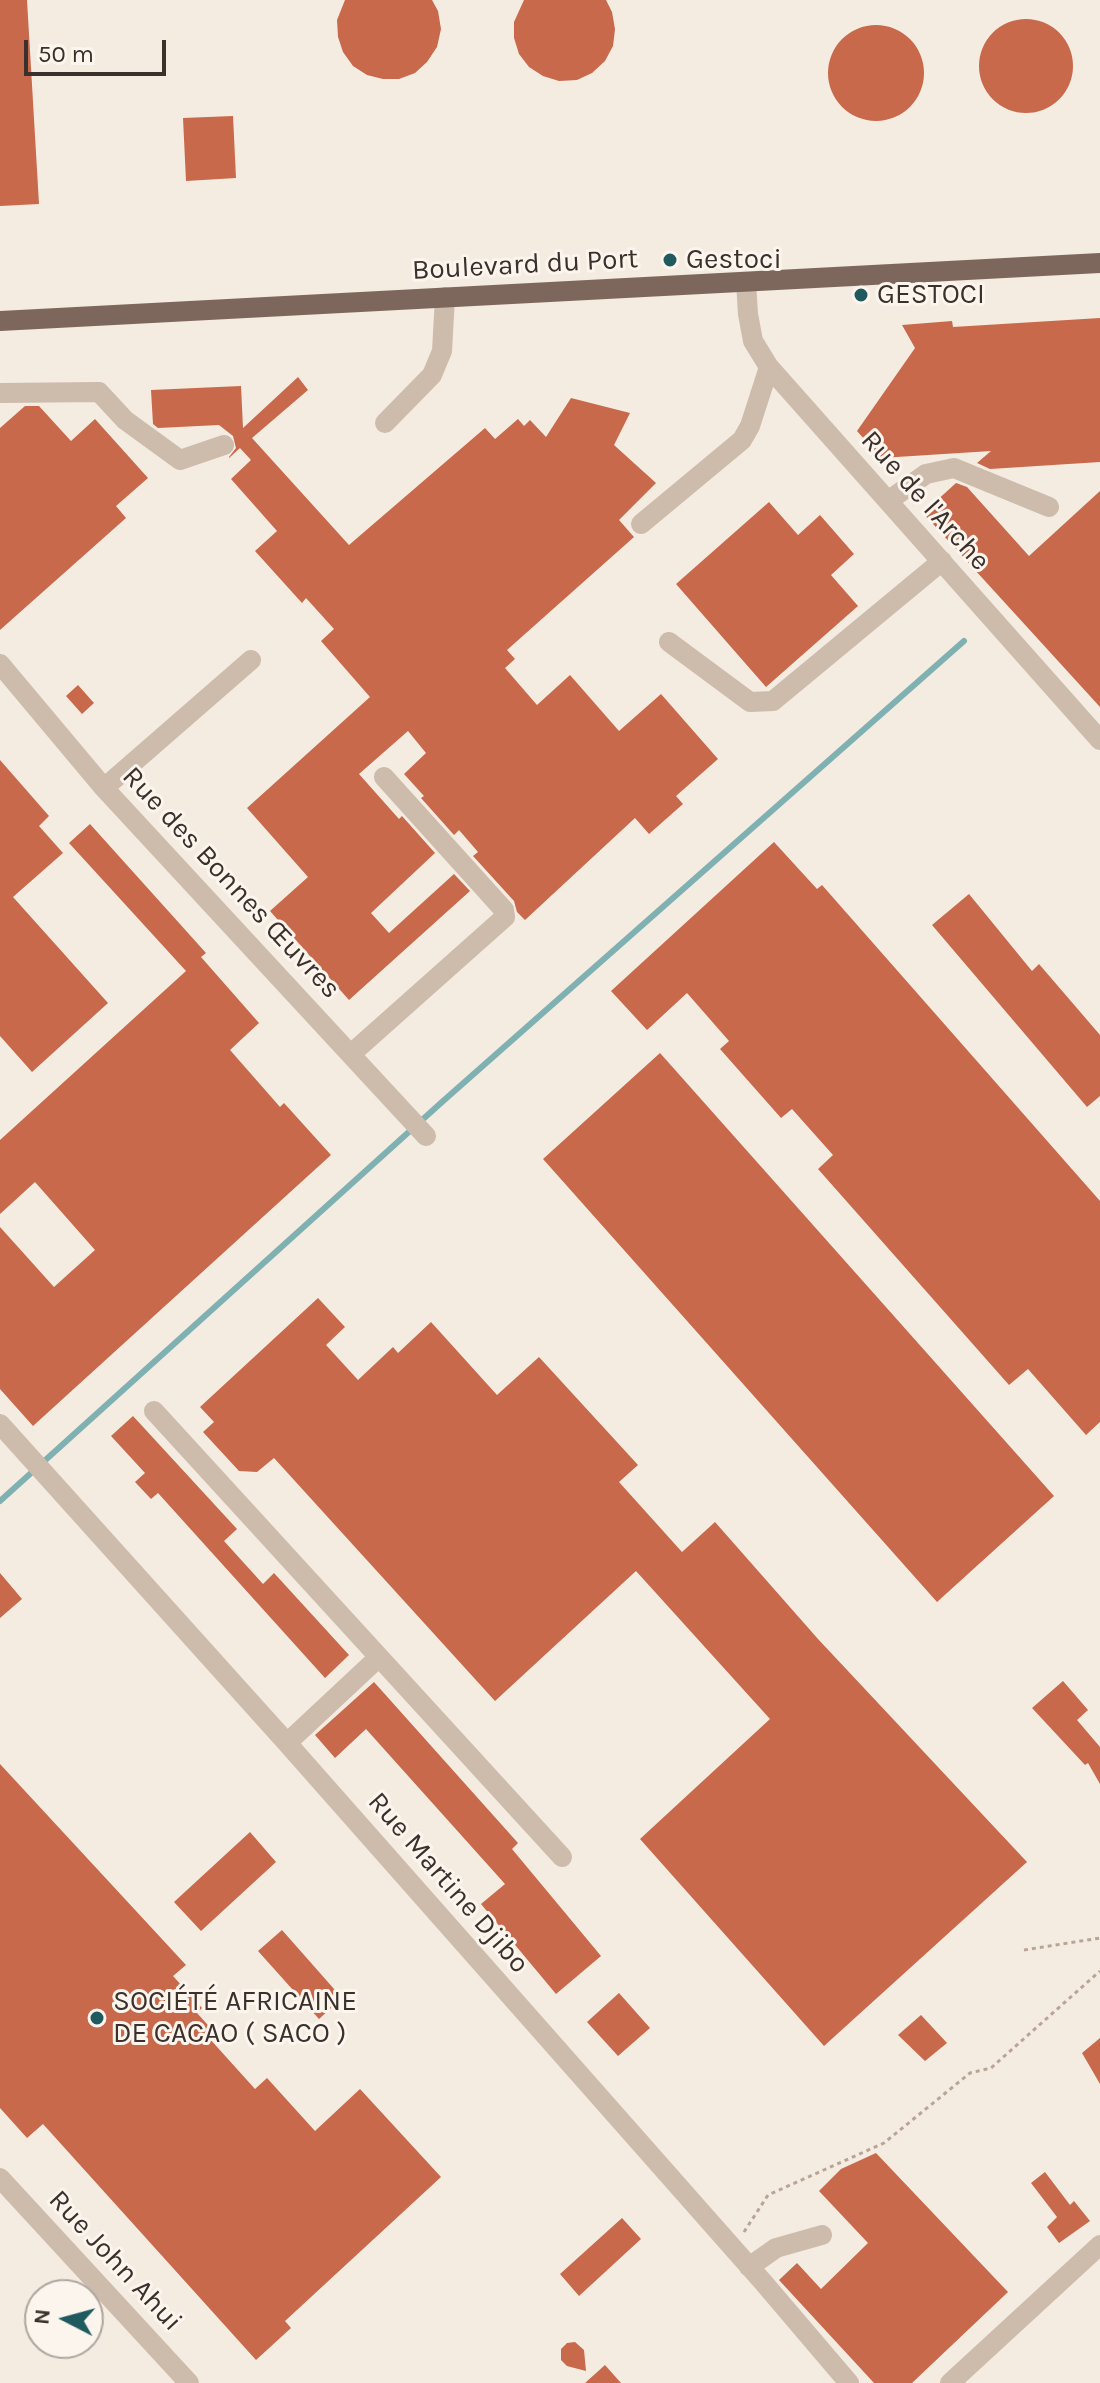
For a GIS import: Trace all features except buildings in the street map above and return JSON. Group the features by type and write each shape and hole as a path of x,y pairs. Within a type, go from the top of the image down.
{"main road":[{"name":"Boulevard du Port","path":"0,321 1100,263"}],"street":[{"name":"Rue de l'Arche","path":"746,282 753,341 769,367 1100,740"},
{"path":"385,423 432,375 442,351 445,297"},
{"path":"641,524 742,440 750,426 769,367"},
{"path":"0,393 99,392 125,420 180,460 224,445"},
{"path":"888,501 926,474 954,468 1049,507"},
{"path":"669,642 750,702 773,701 942,561"},
{"path":"104,788 251,660"},
{"name":"Rue des Bonnes Œuvres","path":"0,664 104,788 426,1136"},
{"path":"351,1054 504,919 505,914 384,777"},
{"path":"154,1411 562,1857"},
{"name":"Rue Martine Djibo","path":"0,1424 287,1743 849,2383"},
{"path":"287,1743 379,1657"},
{"name":"Rue John Ahui","path":"0,2178 189,2383"},
{"path":"749,2267 776,2248 822,2235"},
{"path":"950,2383 1100,2245"}],"path":[{"path":"1024,1950 1100,1938"},
{"path":"733,2248 768,2195 884,2143 970,2073 991,2068 1100,1971"}],"waterway":[{"path":"0,1501 442,1102 964,641"}],"place":[{"name":"Gestoci","path":"670,260"},
{"name":"GESTOCI","path":"861,295"},
{"name":"SOCIÉTÉ AFRICAINE DE CACAO ( SACO )","path":"97,2018"}]}
